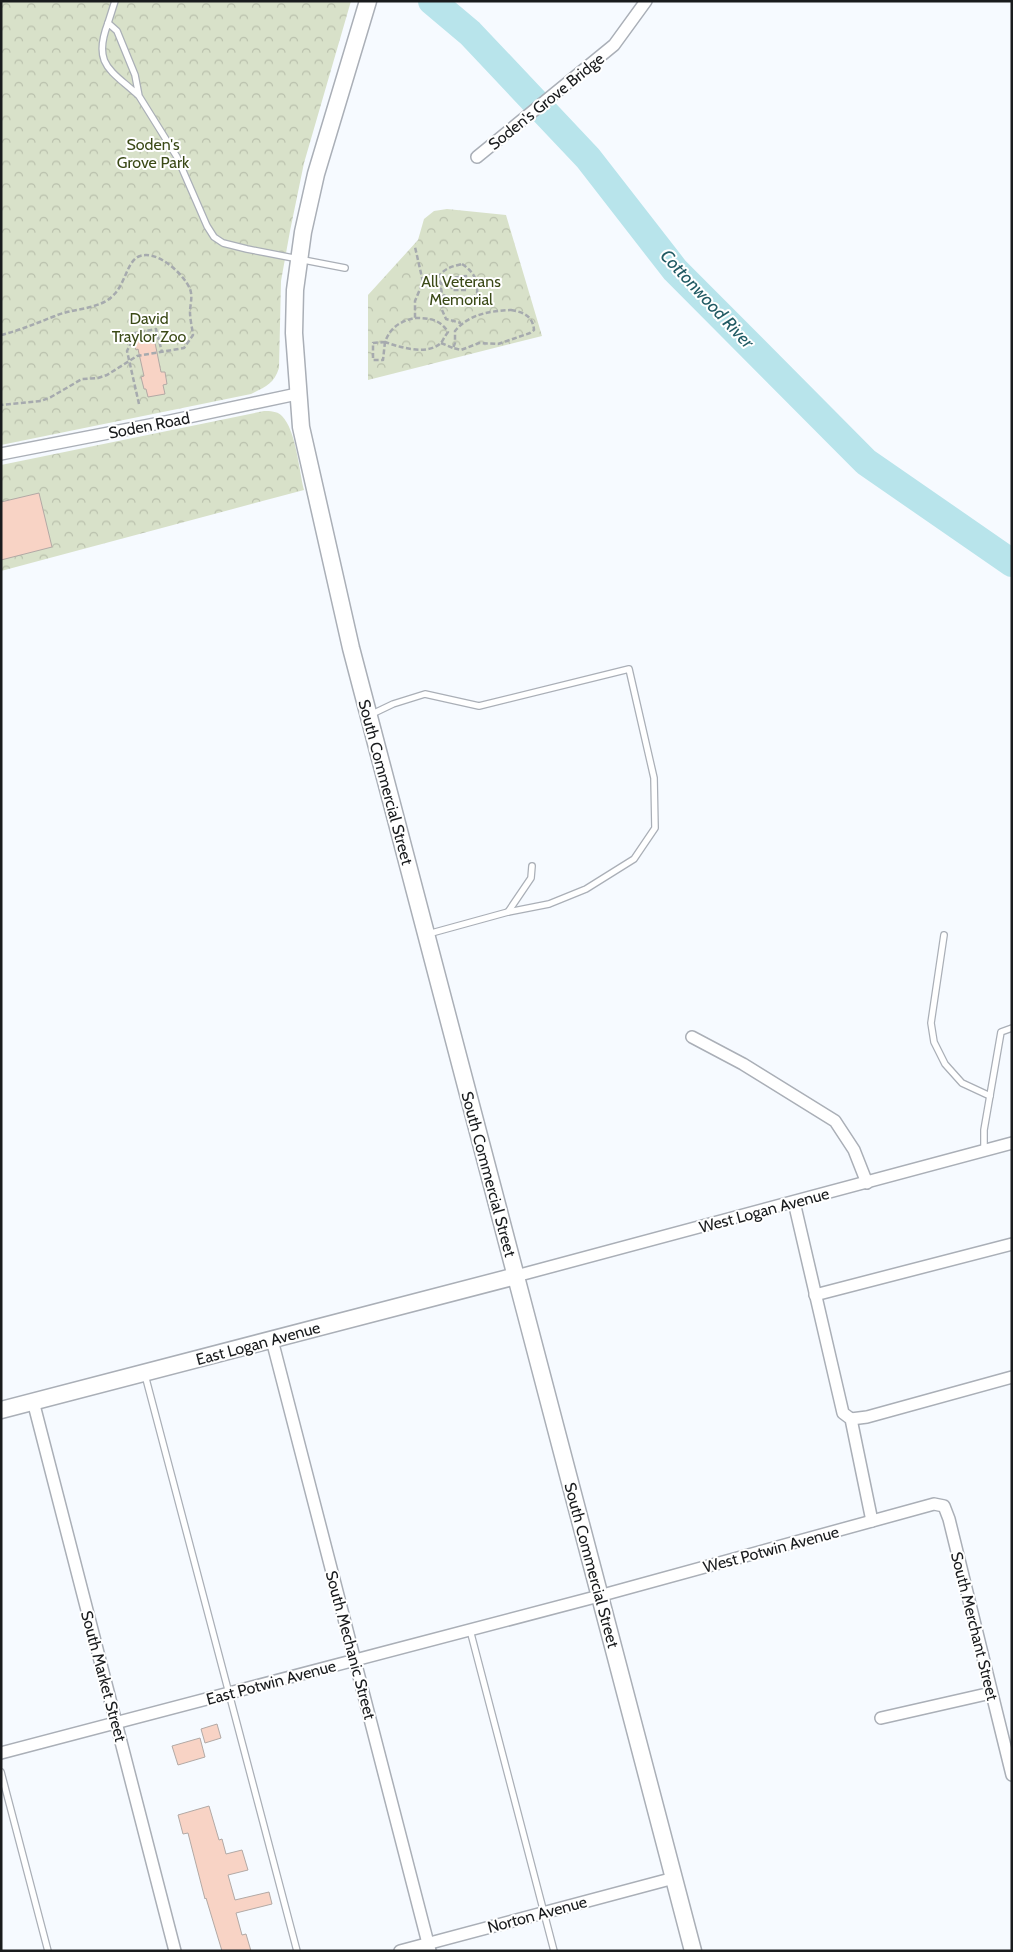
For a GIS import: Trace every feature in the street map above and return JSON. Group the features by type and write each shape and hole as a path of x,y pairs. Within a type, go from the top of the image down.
{"main road":[{"name":"South Commercial Street","path":"368,1 310,200 299,259 295,290 294,333 297,394 306,446 368,716 693,1951"},
{"name":"East Logan Avenue","path":"1,1410 516,1276"}],"street":[{"name":"Soden's Grove Bridge","path":"477,157 614,45 646,1"},
{"name":"Soden Road","path":"1,454 297,394"},
{"path":"692,1037 743,1064 835,1121 854,1150 866,1182"},
{"name":"West Logan Avenue","path":"516,1276 1012,1143"},
{"path":"794,1202 844,1413 851,1419 872,1521"},
{"path":"816,1295 1012,1244"},
{"name":"South Mechanic Street","path":"272,1340 429,1947"},
{"path":"851,1419 867,1418 1012,1377"},
{"name":"South Market Street","path":"33,1402 175,1951"},
{"name":"West Potwin Avenue","path":"600,1596 934,1504 944,1506"},
{"name":"South Merchant Street","path":"944,1506 1012,1775"},
{"name":"East Potwin Avenue","path":"1,1753 600,1596"},
{"path":"881,1718 991,1693"},
{"name":"Norton Avenue","path":"400,1951 429,1947 544,1912 674,1878"}],"lane":[{"path":"116,1 102,38 105,62 111,72 138,96 177,157 207,226 214,237 223,243 345,268"},
{"path":"108,23 117,31 135,75 138,96"},
{"path":"368,716 393,704 424,694 479,706 629,669 654,778 654,828 634,859 586,889 549,904 508,912 426,934"},
{"path":"508,912 531,878 532,866"},
{"path":"944,935 931,1023 934,1042 945,1064 962,1083 990,1096"},
{"path":"984,1151 984,1130 1001,1032 1012,1028"},
{"path":"145,1373 296,1951"},
{"path":"470,1630 554,1951"},
{"path":"1,1772 48,1951"}],"path":[{"path":"415,318 414,301 423,282 416,247"},
{"path":"1,335 111,298 120,288 134,260 139,257 151,256 164,260 190,289 192,299 190,314 193,335 184,348 137,356 107,375 98,378 82,379 46,399 31,403 1,405"},
{"path":"442,294 463,302 471,299 477,294 478,285 474,274 462,264 443,271 440,276 442,310 446,319 461,323"},
{"path":"466,276 468,284 467,290 452,290 451,278 466,276"},
{"path":"423,282 452,284"},
{"path":"468,284 478,285"},
{"path":"441,343 454,348 461,350 479,344 498,344 530,333 534,330 533,324 526,314 511,310 494,311 474,317 461,323 455,331 454,348"},
{"path":"448,332 441,343 414,350 384,342 373,343 373,360 384,360 384,342 389,332 403,321 415,318 431,318 444,325 448,332 454,336"},
{"path":"139,404 127,351 131,343 130,334 156,329 162,352"}],"green space":[{"name":"Soden's Grove Park","path":"1,1 351,1 304,163 290,231 281,281 279,368 274,378 261,389 251,394 1,445"},
{"name":"All Veterans Memorial","path":"447,209 506,215 542,336 368,380 368,295 418,240 424,219 434,211"},
{"path":"264,411 278,413 287,422 294,440 304,490 1,571 1,465"}],"building":[{"path":"153,333 161,372 165,372 167,384 163,385 165,394 148,397 141,377 144,376 138,349 136,350 133,337"},
{"path":"39,493 52,547 1,560 1,502"},
{"path":"217,1724 221,1738 205,1743 201,1729"},
{"path":"200,1738 205,1757 178,1765 172,1746"},
{"path":"209,1806 219,1840 222,1839 226,1854 242,1850 248,1870 228,1875 235,1900 269,1892 272,1904 236,1913 242,1935 246,1934 251,1951 222,1951 205,1899 188,1833 183,1834 178,1815"}],"waterway":[{"name":"Cottonwood River","path":"432,1 470,33 588,158 675,270 866,462 1012,563"}],"park label":[{"name":"David Traylor Zoo","path":"149,327"}]}
